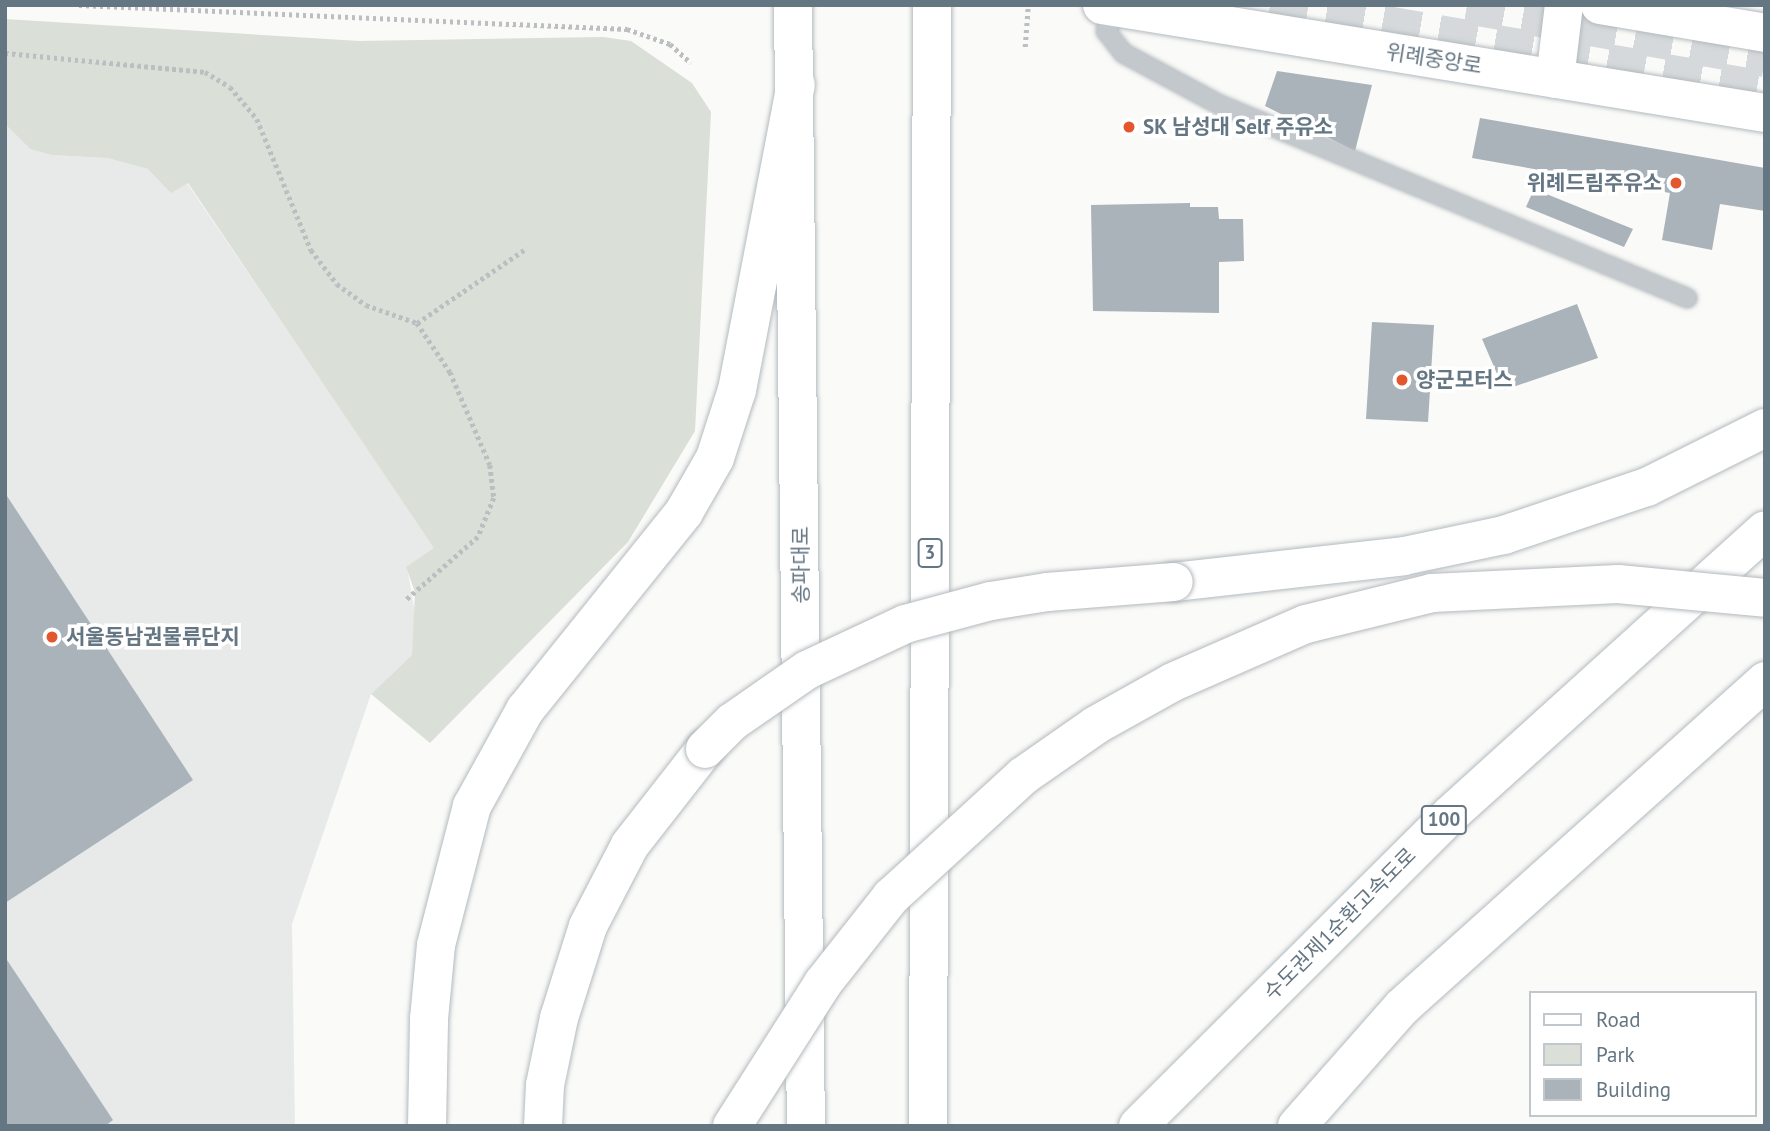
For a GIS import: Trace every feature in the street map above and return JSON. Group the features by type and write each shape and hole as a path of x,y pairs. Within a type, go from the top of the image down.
{"main road":[{"name":"송파대로","path":"793,5 806,1126"},
{"name":"3","path":"928,1126 932,5"},
{"path":"1555,79 1564,5"},
{"path":"1600,5 1765,33"},
{"name":"위례중앙로","path":"1110,6 1765,113"},
{"path":"427,1126 428,1040 436,945 472,806 525,710 684,512 715,458 737,390 796,85"},
{"path":"543,1126 545,1084 559,1018 588,926 636,837 705,749 732,722 807,670 905,624 980,603 1047,592 1174,582 1404,556 1504,535 1647,487 1765,428"},
{"name":"수도권제1순환고속도로","path":"1138,1126 1451,814 1765,530"},
{"path":"732,1126 823,983 891,897 1032,769 1096,725 1173,682 1306,624 1432,593 1632,584 1765,598"},
{"path":"1297,1126 1402,1007 1765,681"}],"lane":[{"path":"1110,6 1106,31 1123,53 1218,104 1687,298"}],"path":[{"path":"79,5 627,29 670,44 691,63"},
{"path":"1025,47 1028,5"},
{"path":"5,53 205,72 230,87 257,120 311,250 337,284 366,305 417,323 450,372 490,465 494,498 478,537 404,601"},
{"path":"417,323 527,248"}],"shaded area":[{"path":"5,124 30,149 51,155 107,158 148,169 164,183 187,183 435,548 407,567 416,619 412,655 371,694 292,924 295,1126 5,1126"}],"green space":[{"path":"5,19 359,41 603,37 631,41 692,83 711,112 695,431 628,542 430,743 371,694 412,655 415,592 406,567 434,548 188,183 171,193 148,169 107,158 51,155 30,149 5,124"}],"building":[{"path":"1277,71 1372,85 1355,151 1265,106"},
{"path":"1480,118 1765,168 1765,211 1720,204 1712,250 1662,240 1670,193 1472,158"},
{"path":"1534,189 1633,229 1624,247 1526,207"},
{"path":"1190,203 1190,207 1218,207 1219,219 1243,219 1244,261 1219,262 1219,313 1093,311 1091,205"},
{"path":"1577,304 1598,358 1504,390 1482,339"},
{"path":"1372,322 1434,325 1428,422 1366,419"},
{"name":"서울동남권물류단지","path":"5,493 193,780 5,903"},
{"path":"5,957 113,1120 105,1126 5,1126"}],"tunnel":[{"path":"1270,5 1765,90"},
{"path":"1467,5 1765,58"}],"place":[{"name":"SK 남성대 Self 주유소","path":"1129,127"},
{"name":"위례드림주유소","path":"1676,183"},
{"name":"양군모터스","path":"1402,380"},
{"name":"서울동남권물류단지","path":"52,637"}]}
